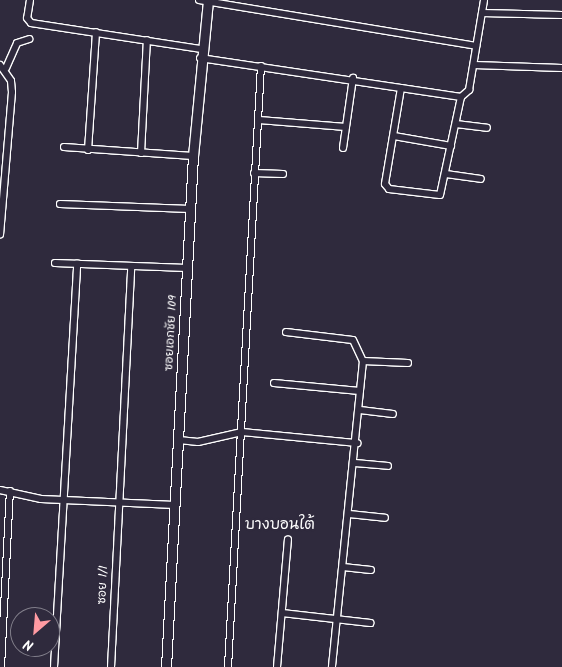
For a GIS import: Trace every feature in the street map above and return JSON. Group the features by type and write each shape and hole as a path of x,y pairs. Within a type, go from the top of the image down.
{"street":[{"path":"30,0 27,18 31,23 147,40 261,66 353,78 461,98"},
{"path":"401,88 386,187 437,196 446,174 461,98 469,90 484,0"},
{"path":"205,1 476,46"},
{"name":"ซอยเอกชัย 109","path":"166,667 193,156 205,1"},
{"path":"482,13 562,16"},
{"path":"88,150 96,32"},
{"path":"0,234 12,92 3,67 17,43 29,39"},
{"path":"141,153 147,40"},
{"path":"474,65 562,68"},
{"path":"228,667 261,66"},
{"path":"343,148 353,78"},
{"path":"258,120 346,127"},
{"path":"456,124 487,128"},
{"path":"394,136 451,146"},
{"path":"64,147 193,156"},
{"path":"254,172 283,174"},
{"path":"446,174 481,179"},
{"path":"60,204 190,209"},
{"path":"56,262 187,268"},
{"path":"54,667 67,501 77,264"},
{"name":"ซอย 1/1","path":"111,667 131,266"},
{"path":"286,332 353,340 363,361 355,463 335,618 332,667"},
{"path":"363,361 408,362"},
{"path":"274,383 360,391"},
{"path":"360,410 393,414"},
{"path":"179,440 204,441 242,432 357,443"},
{"path":"355,463 388,466"},
{"path":"0,490 67,501 175,506"},
{"path":"1,667 2,598 8,545 10,491"},
{"path":"349,514 385,518"},
{"path":"277,667 288,539"},
{"path":"0,544 8,545"},
{"path":"343,567 371,570"},
{"path":"282,613 370,623"}],"district":[{"name":"บางบอนใต้","path":"280,526"}]}
